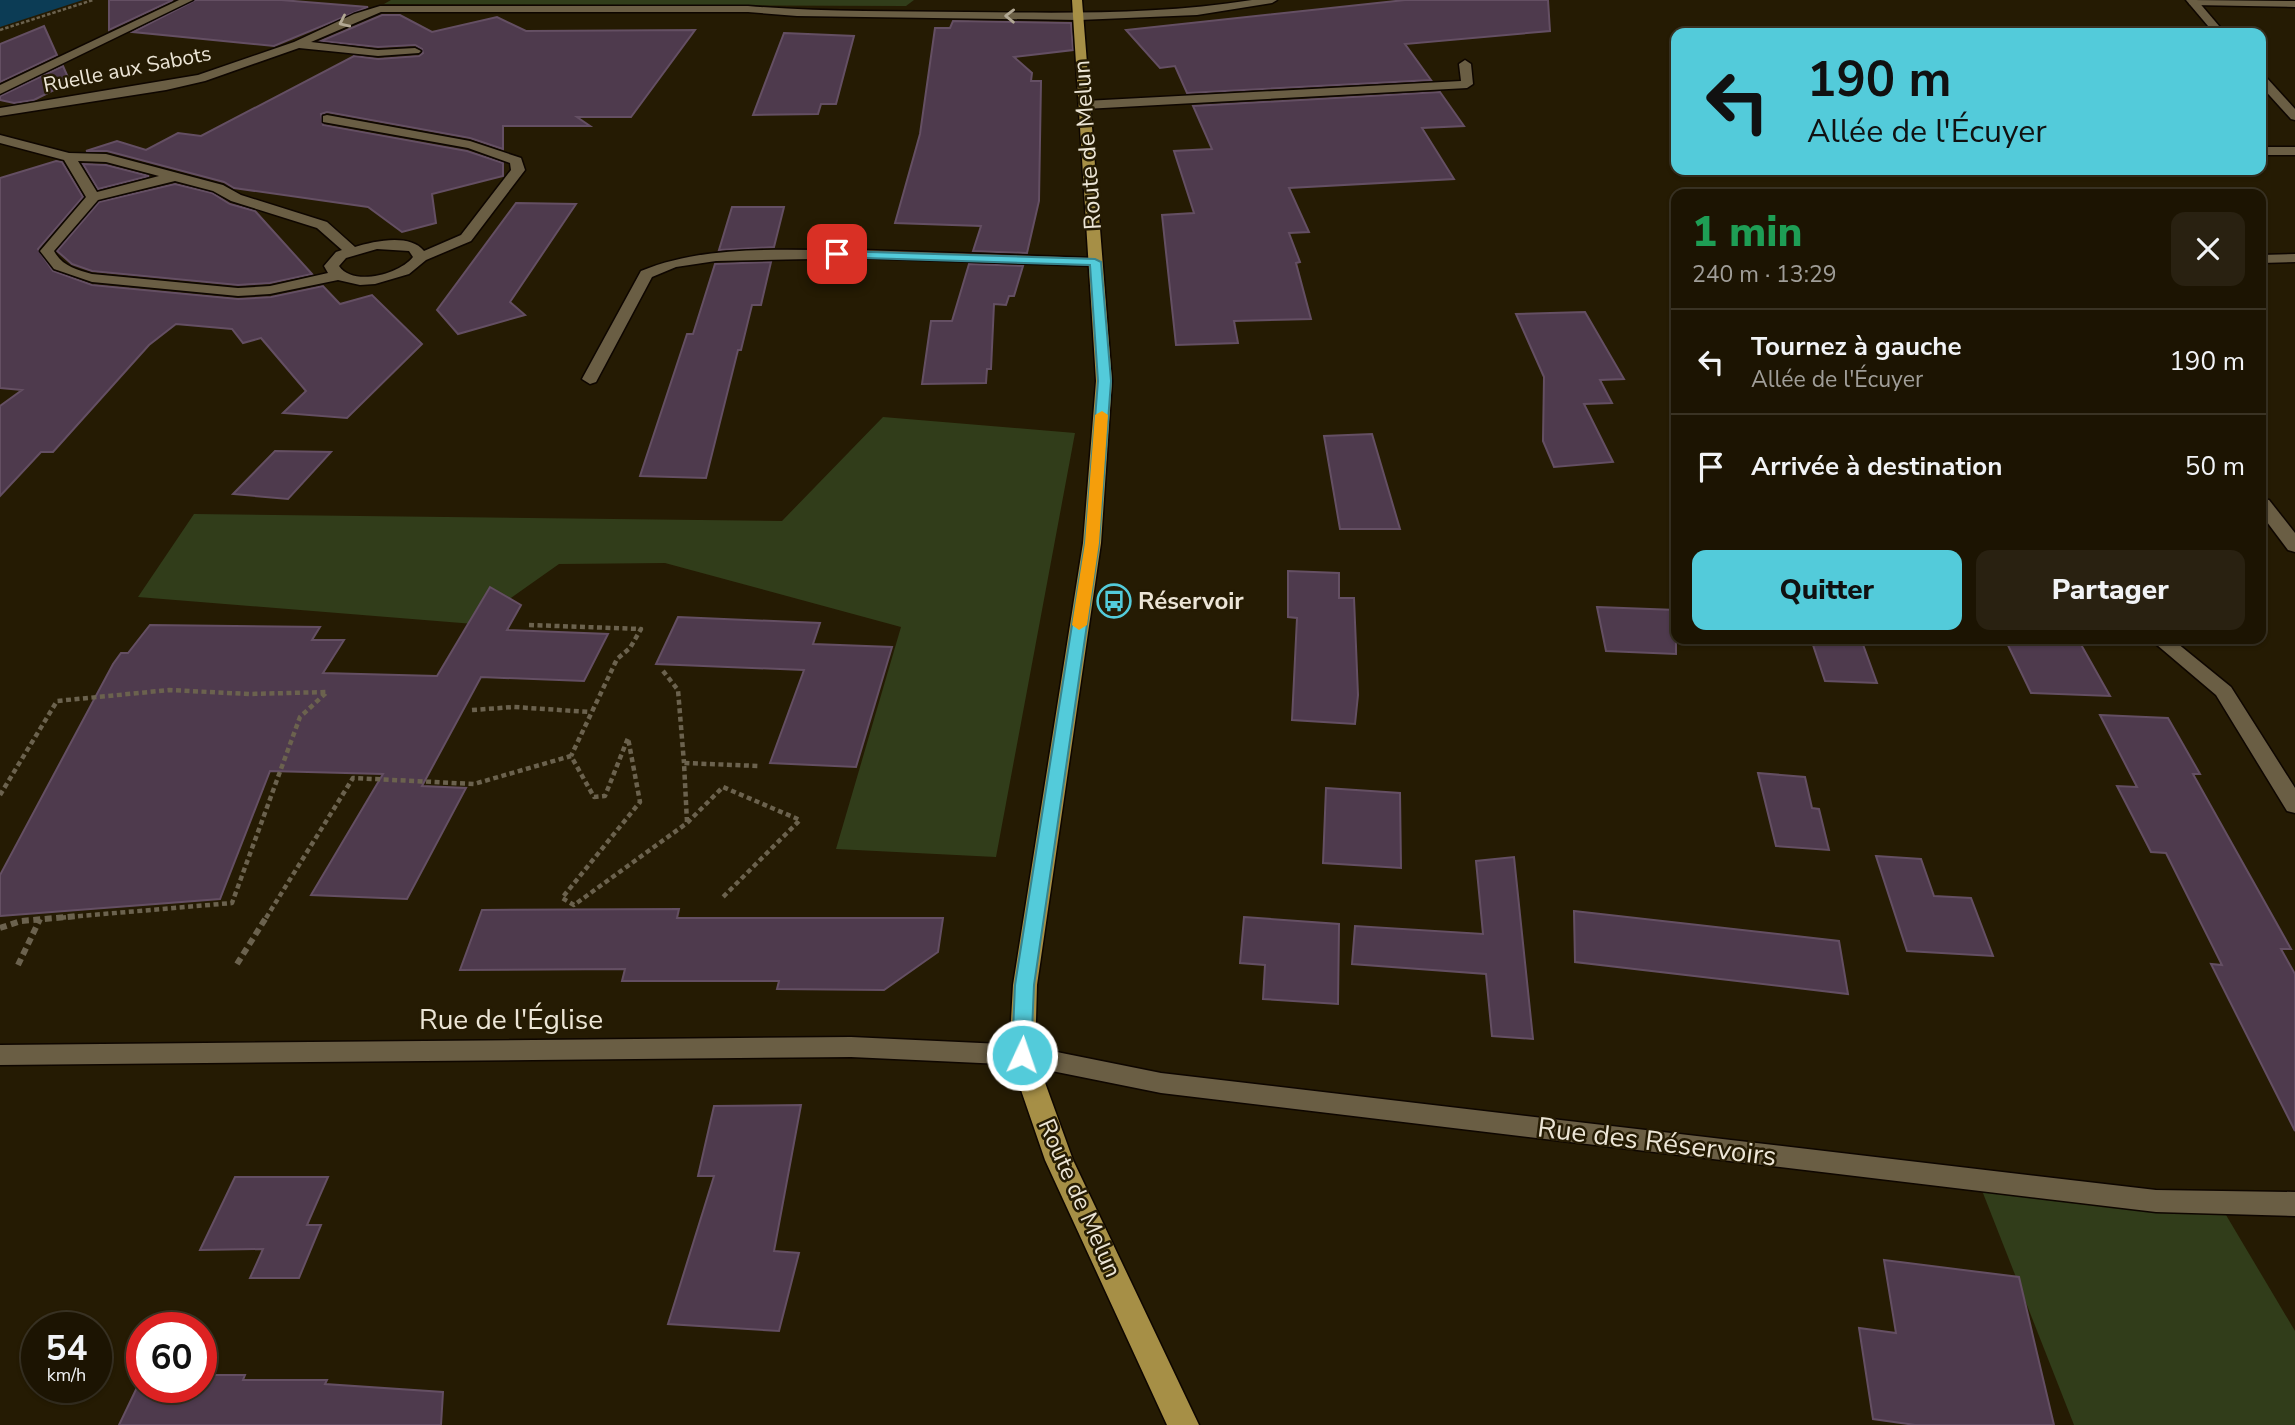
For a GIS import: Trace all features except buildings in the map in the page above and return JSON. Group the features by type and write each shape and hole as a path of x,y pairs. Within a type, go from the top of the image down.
{"main road":[{"name":"Route de Melun","path":"1078,9 1104,381 1092,543 1025,985 1022,1055 1059,1160 1184,1425"}],"street":[{"path":"0,90 188,0"},
{"name":"Ruelle aux Sabots","path":"0,111 166,86 201,78 298,44 358,16 380,9 748,9 797,13 1078,9 1197,12 1272,0"},
{"path":"2192,1 2295,5"},
{"path":"2192,1 2216,28"},
{"name":"Ruelle aux Sabots","path":"298,44 378,53 415,51"},
{"path":"1085,105 1467,84 1465,64"},
{"path":"2266,84 2294,113"},
{"path":"175,176 93,197 47,251 50,260 74,274 92,278 238,292 270,290 337,275 359,280 388,277 412,268 421,257 467,238 518,170 516,161 475,144 353,127 327,119"},
{"path":"0,139 69,157 106,158 218,188 236,198 322,225 352,251"},
{"path":"2266,151 2295,151"},
{"path":"69,157 93,197"},
{"path":"337,275 332,271 334,261 352,251 377,244 413,247 421,257"},
{"path":"590,379 646,274 673,262 716,257 861,254 1095,262"},
{"path":"2266,259 2295,258"},
{"path":"2266,508 2295,546"},
{"path":"2166,644 2224,691 2295,806"},
{"name":"Rue de l'Église","path":"0,1055 851,1047 1022,1055"},
{"name":"Rue des Réservoirs","path":"1022,1055 1161,1083 2128,1197 2295,1204"}],"path":[{"path":"0,30 93,0"},
{"path":"237,964 353,778 474,784 570,756 617,659 630,648 641,629 529,625"},
{"path":"663,671 678,690 687,823"},
{"path":"0,795 57,701 169,690 248,694 327,692 300,717 232,903 21,921 0,928"},
{"path":"472,710 514,707 590,712"},
{"path":"570,756 594,797 605,796 628,738 640,802 562,898 574,905 687,823 723,787 800,820 721,899"},
{"path":"684,763 759,766"},
{"path":"0,779 10,778"},
{"path":"18,965 40,919"}],"green space":[{"path":"391,0 914,0 906,6 384,4"},
{"path":"883,417 1075,433 996,857 836,849 901,627 665,563 559,564 474,624 138,597 194,514 782,521"},
{"path":"1981,1188 2226,1215 2295,1331 2295,1425 2074,1425"}],"water":[{"path":"0,0 83,0 0,27"}],"slow traffic":[{"path":"1079,625 1092,543 1102,415"}],"place":[{"name":"Réservoir","path":"1114,601"}],"route":[{"path":"837,254 1095,262 1104,381 1092,543 1025,985 1022,1055"}]}
